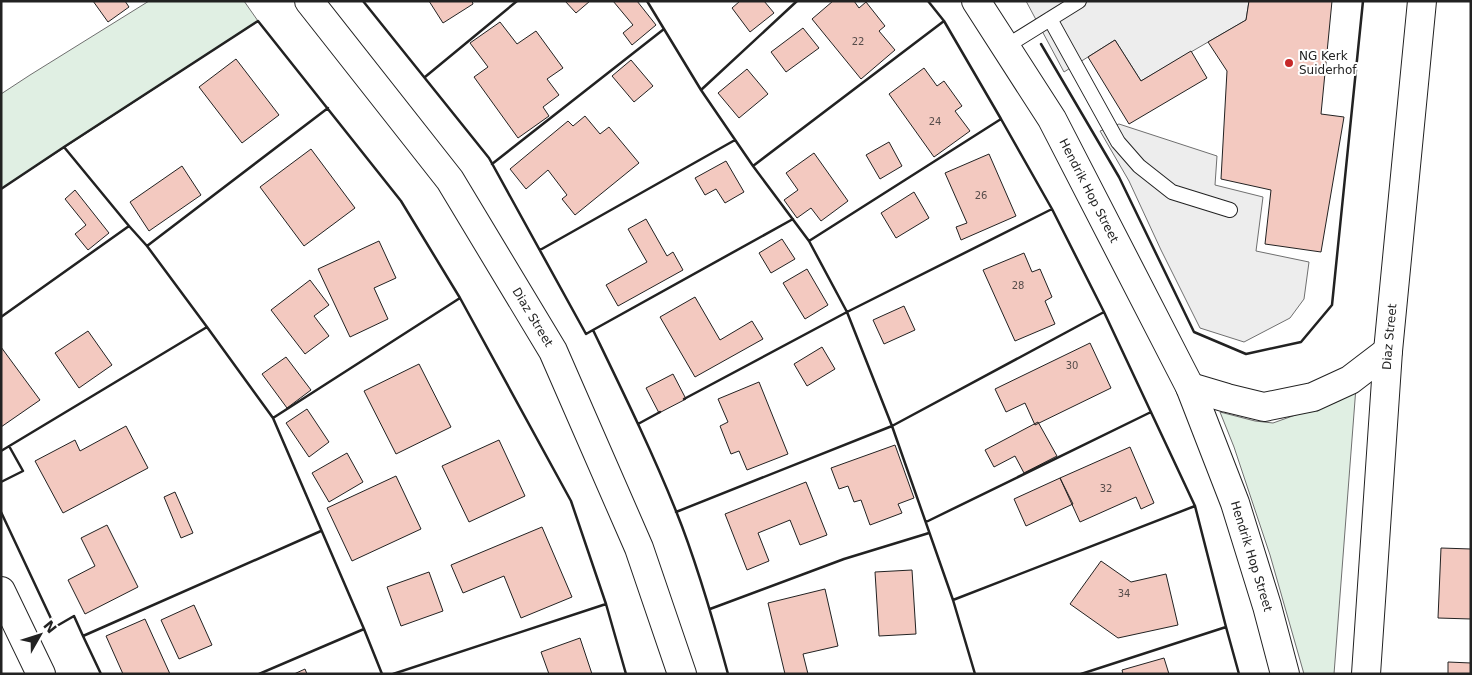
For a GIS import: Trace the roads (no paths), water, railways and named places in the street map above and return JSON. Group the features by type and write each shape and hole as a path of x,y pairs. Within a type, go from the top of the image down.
{"street":[{"name":"Diaz Street","path":"310,1 450,180 554,351 639,548 682,674"},
{"name":"Hendrik Hop Street","path":"976,1 1052,120 1190,387 1235,503 1267,606 1285,674"},
{"name":"Diaz Street","path":"1366,674 1388,351 1422,1"},
{"path":"1190,387 1264,407 1313,397 1350,380 1388,351"},
{"path":"1,591 41,674"}],"lane":[{"path":"1006,47 1079,1"},
{"path":"1050,20 1118,142 1139,166 1172,192 1230,210"}],"place":[{"name":"NG Kerk Suiderhof","path":"1289,63"}]}
